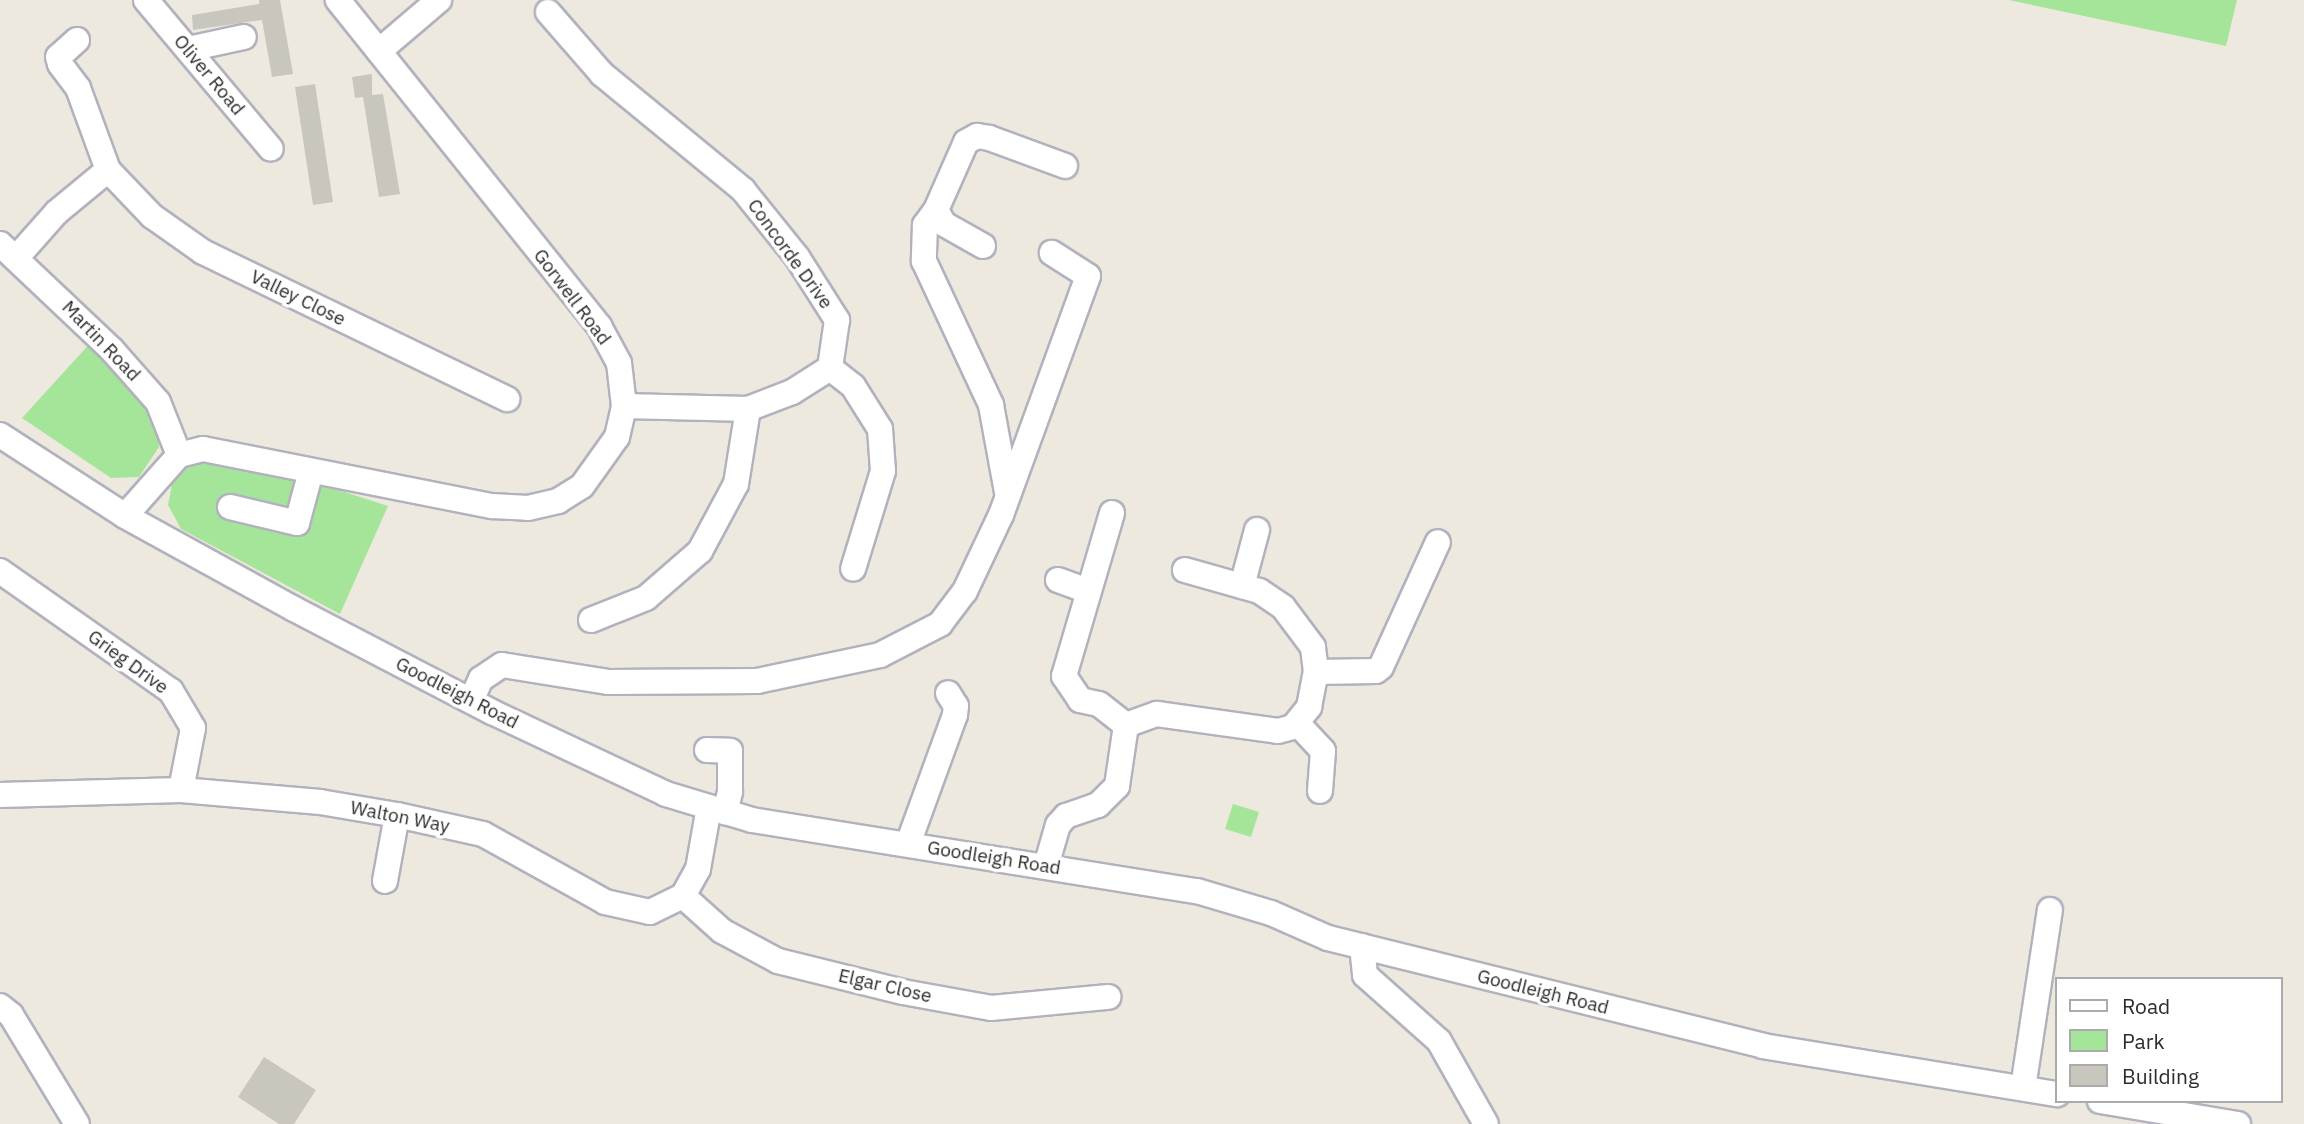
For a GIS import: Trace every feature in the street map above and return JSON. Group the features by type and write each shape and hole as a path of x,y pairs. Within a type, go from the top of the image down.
{"street":[{"name":"Oliver Road","path":"146,0 271,149"},
{"name":"Gorwell Road","path":"179,455 203,449 492,506 528,508 558,501 582,486 617,437 624,406 619,363 598,326 338,0"},
{"path":"379,51 439,0"},
{"name":"Concorde Drive","path":"548,12 602,74 743,190 797,257 837,320 830,368"},
{"path":"188,50 244,37"},
{"name":"Valley Close","path":"77,40 58,57 60,64 78,88 108,170 152,216 202,252 507,399"},
{"path":"1008,495 991,405 924,261 925,225 936,210 955,159 970,138 989,138 1065,166"},
{"path":"9,251 108,170"},
{"path":"936,210 944,224 983,246"},
{"name":"Martin Road","path":"9,251 158,402 179,455"},
{"path":"471,701 481,679 502,665 608,682 757,681 905,645 940,624 955,607 1008,495 1088,276 1052,253"},
{"path":"624,406 747,409 792,392 830,368 853,386 880,429 883,471 853,569"},
{"path":"591,620 646,598 700,551 736,484 747,409"},
{"name":"Goodleigh Road","path":"0,435 125,516 471,701 666,794 752,820 1197,891 1271,914 1328,939 1763,1046 2056,1094"},
{"path":"125,516 179,455"},
{"path":"230,507 296,523 311,471"},
{"path":"1111,513 1064,676 1080,700 1099,705 1126,725"},
{"path":"1242,586 1257,530"},
{"path":"1316,672 1376,671 1381,667 1438,542"},
{"name":"Grieg Drive","path":"0,570 171,691 193,728 181,790"},
{"path":"1126,725 1157,714 1279,731 1297,723 1310,707 1316,672 1313,647 1296,621 1275,600 1242,586 1185,570"},
{"path":"1058,580 1088,591"},
{"path":"908,844 955,715 956,706 948,693"},
{"path":"1297,723 1323,751 1320,791"},
{"path":"1046,866 1058,825 1066,816 1098,805 1117,786 1126,725"},
{"path":"683,896 698,869 717,810 730,792 728,751"},
{"name":"Walton Way","path":"0,795 181,790 320,802 483,834 605,902 627,909 650,912 683,896"},
{"path":"385,881 397,815"},
{"name":"Elgar Close","path":"683,896 722,931 778,961 903,992 991,1008 1108,997"},
{"path":"2023,1088 2050,910"},
{"path":"1362,946 1365,975 1439,1041 1486,1124"},
{"path":"0,1006 11,1015 77,1124"},
{"path":"2112,1103 2238,1124"}],"green space":[{"path":"2009,0 2237,0 2226,46"},
{"path":"93,340 135,386 156,421 159,447 139,477 111,478 22,418"},
{"path":"194,462 295,476 388,506 340,614 181,529 168,505 174,474"},
{"path":"1233,804 1259,812 1251,837 1225,829"}],"building":[{"path":"259,0 280,0 293,74 272,77 262,20 193,30 192,15 259,4"},
{"path":"372,74 372,95 383,94 400,194 379,197 363,97 355,98 352,77"},
{"path":"315,84 333,202 313,205 295,87"},
{"path":"264,1057 316,1090 294,1124 279,1124 238,1097"}]}
